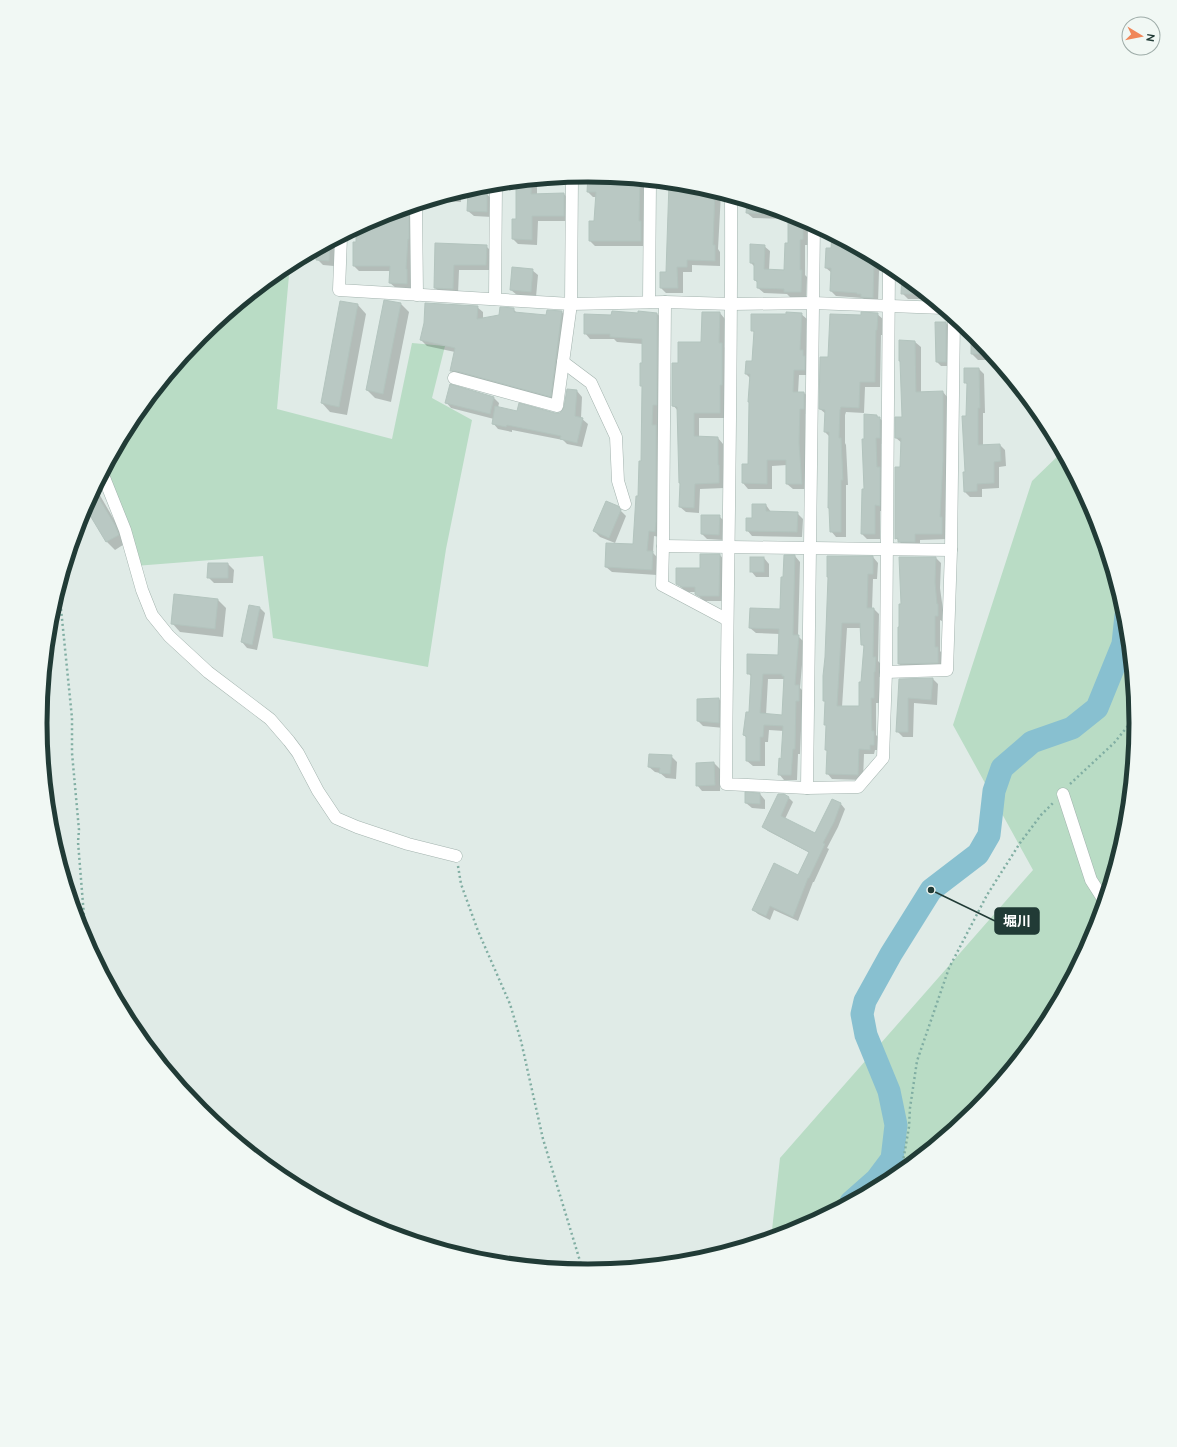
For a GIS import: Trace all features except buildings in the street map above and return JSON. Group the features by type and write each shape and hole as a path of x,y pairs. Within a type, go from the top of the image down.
{"street":[{"path":"454,378 557,406 571,304 572,182"},
{"path":"649,302 650,186"},
{"path":"495,299 496,190"},
{"path":"731,201 732,304 729,547 726,619 726,784 807,788 858,788 883,758 888,549 889,273"},
{"path":"416,210 417,294"},
{"path":"807,788 814,231"},
{"path":"341,243 339,290 571,304 649,302 732,304 813,303 935,308"},
{"path":"665,302 662,584 726,619"},
{"path":"886,672 947,670 951,550 954,324"},
{"path":"563,362 590,383 616,437 618,481 625,504"},
{"path":"105,480 125,530 142,590 152,615 169,636 208,672 270,719 298,753 318,791 336,818 357,827 408,844 456,856"},
{"path":"663,546 951,550"},
{"path":"1063,794 1091,880 1101,896"}],"path":[{"path":"60,603 72,718 72,753 79,830 78,842 84,921"},
{"path":"902,1164 917,1061 949,968 987,895 1020,843 1041,815 1063,794 1071,783 1114,743 1130,723"},
{"path":"456,856 461,884 478,931 510,1004 521,1041 543,1139 581,1265"}],"green space":[{"path":"289,272 277,409 392,439 412,343 445,346 432,398 472,420 446,549 428,667 273,638 263,556 135,566 108,475 138,423 181,366 231,316 288,273"},
{"path":"1058,456 1089,516 1112,583 1120,618 1129,688 1129,759 1120,829 1112,864 1101,898 1089,931 1057,994 1039,1024 996,1081 946,1131 889,1174 828,1209 796,1224 772,1233 780,1158 1033,870 953,725 1032,481"}],"waterway":[{"path":"869,1186 877,1179 892,1159 896,1125 889,1091 866,1035 862,1014 865,1001 891,954 931,890 978,854 989,835 994,791 1002,768 1032,742 1072,728 1097,708 1123,641"}],"place":[{"name":"堀川","path":"931,890"}]}
